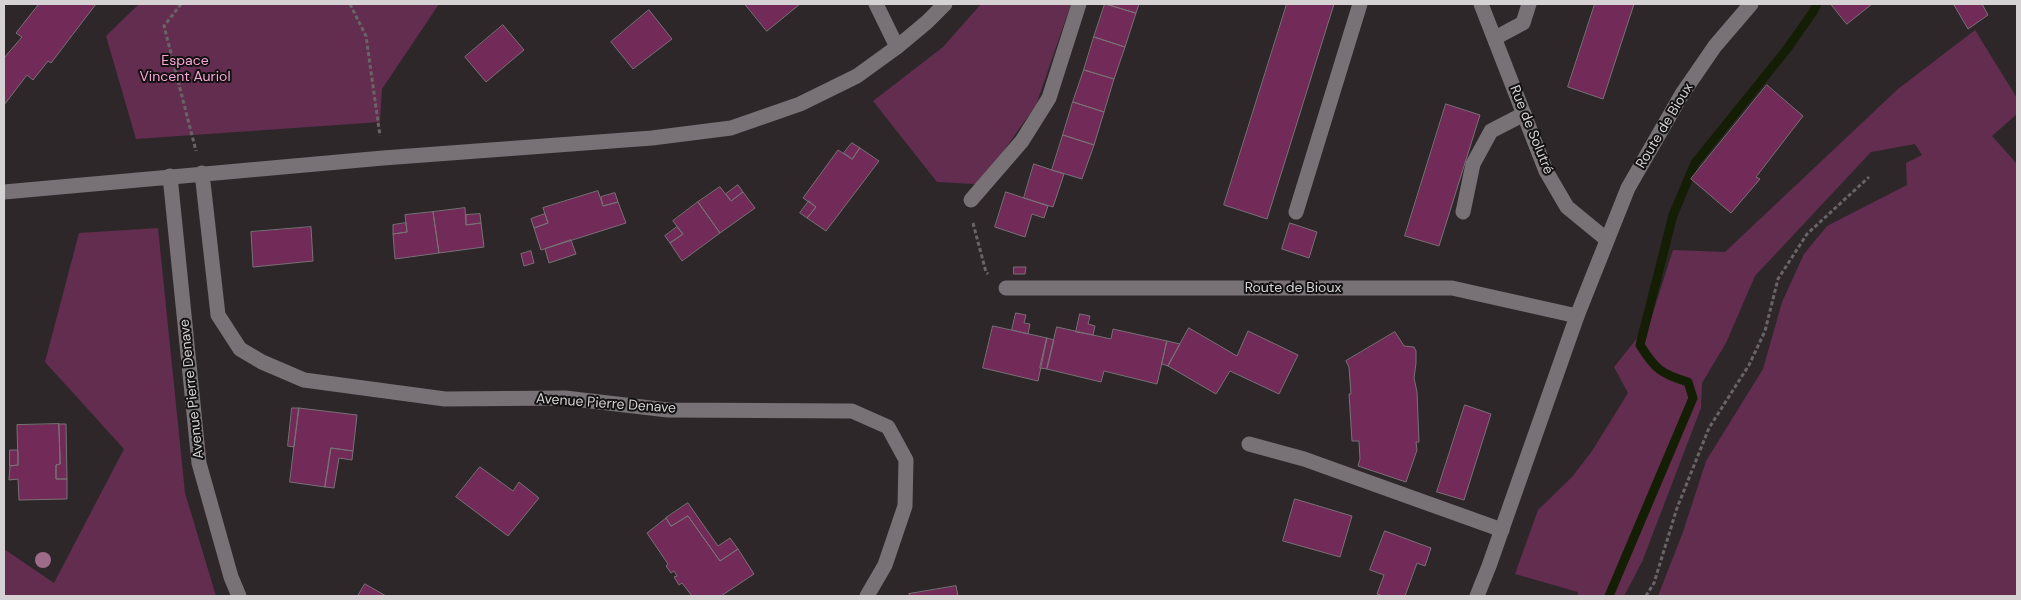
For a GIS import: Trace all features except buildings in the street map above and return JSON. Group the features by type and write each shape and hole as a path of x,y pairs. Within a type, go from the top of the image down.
{"street":[{"path":"876,4 897,47"},
{"path":"4,192 392,157 652,138 730,128 800,104 857,76 928,22 945,4"},
{"path":"971,200 1022,141 1049,98 1079,4"},
{"path":"1296,212 1360,4"},
{"name":"Rue de Solutré","path":"1481,4 1546,171 1567,207 1606,239"},
{"path":"1495,38 1523,23 1529,4"},
{"name":"Route de Bioux","path":"1477,596 1577,316 1606,239 1628,188 1682,94 1715,46 1751,4"},
{"path":"1463,212 1474,164 1491,131 1524,114"},
{"name":"Avenue Pierre Denave","path":"202,173 218,315 240,349 262,362 304,380 445,399 565,398 668,410 852,411 888,427 906,460 905,506 885,565 867,596"},
{"name":"Avenue Pierre Denave","path":"170,176 199,463 231,577 239,596"},
{"name":"Route de Bioux","path":"1006,288 1452,288 1577,316"},
{"path":"1249,444 1304,459 1502,530"}],"path":[{"path":"181,4 164,26 192,135"},
{"path":"350,4 366,36 377,113"},
{"path":"1646,596 1654,583 1677,508 1709,428 1749,365 1765,331 1778,279 1807,234 1869,177"},
{"path":"971,200 974,228 986,272 1006,288"}],"green space":[{"name":"Espace Vincent Auriol","path":"139,4 439,4 382,89 380,122 136,139 106,36"},
{"path":"981,4 1071,4 1036,105 1002,153 975,184 937,182 873,101 943,47"},
{"path":"1975,30 2017,98 2017,114 1992,136 2017,164 2017,596 1658,596 1683,532 1706,461 1763,369 1782,302 1804,254 1827,226 1907,185 1906,163 1922,155 1915,144 1871,152 1755,276 1726,343 1702,383 1701,408 1642,562 1624,596 1578,596 1578,592 1515,574 1538,510 1572,477 1592,451 1628,393 1614,367 1650,322 1673,250 1725,252 1898,89"},
{"path":"158,228 185,493 216,596 4,596 4,549 54,583 124,449 45,362 79,233"}],"waterway":[{"path":"1609,596 1693,398 1688,382 1665,373 1650,360 1640,345 1673,215 1695,163 1787,49 1817,4"}]}
